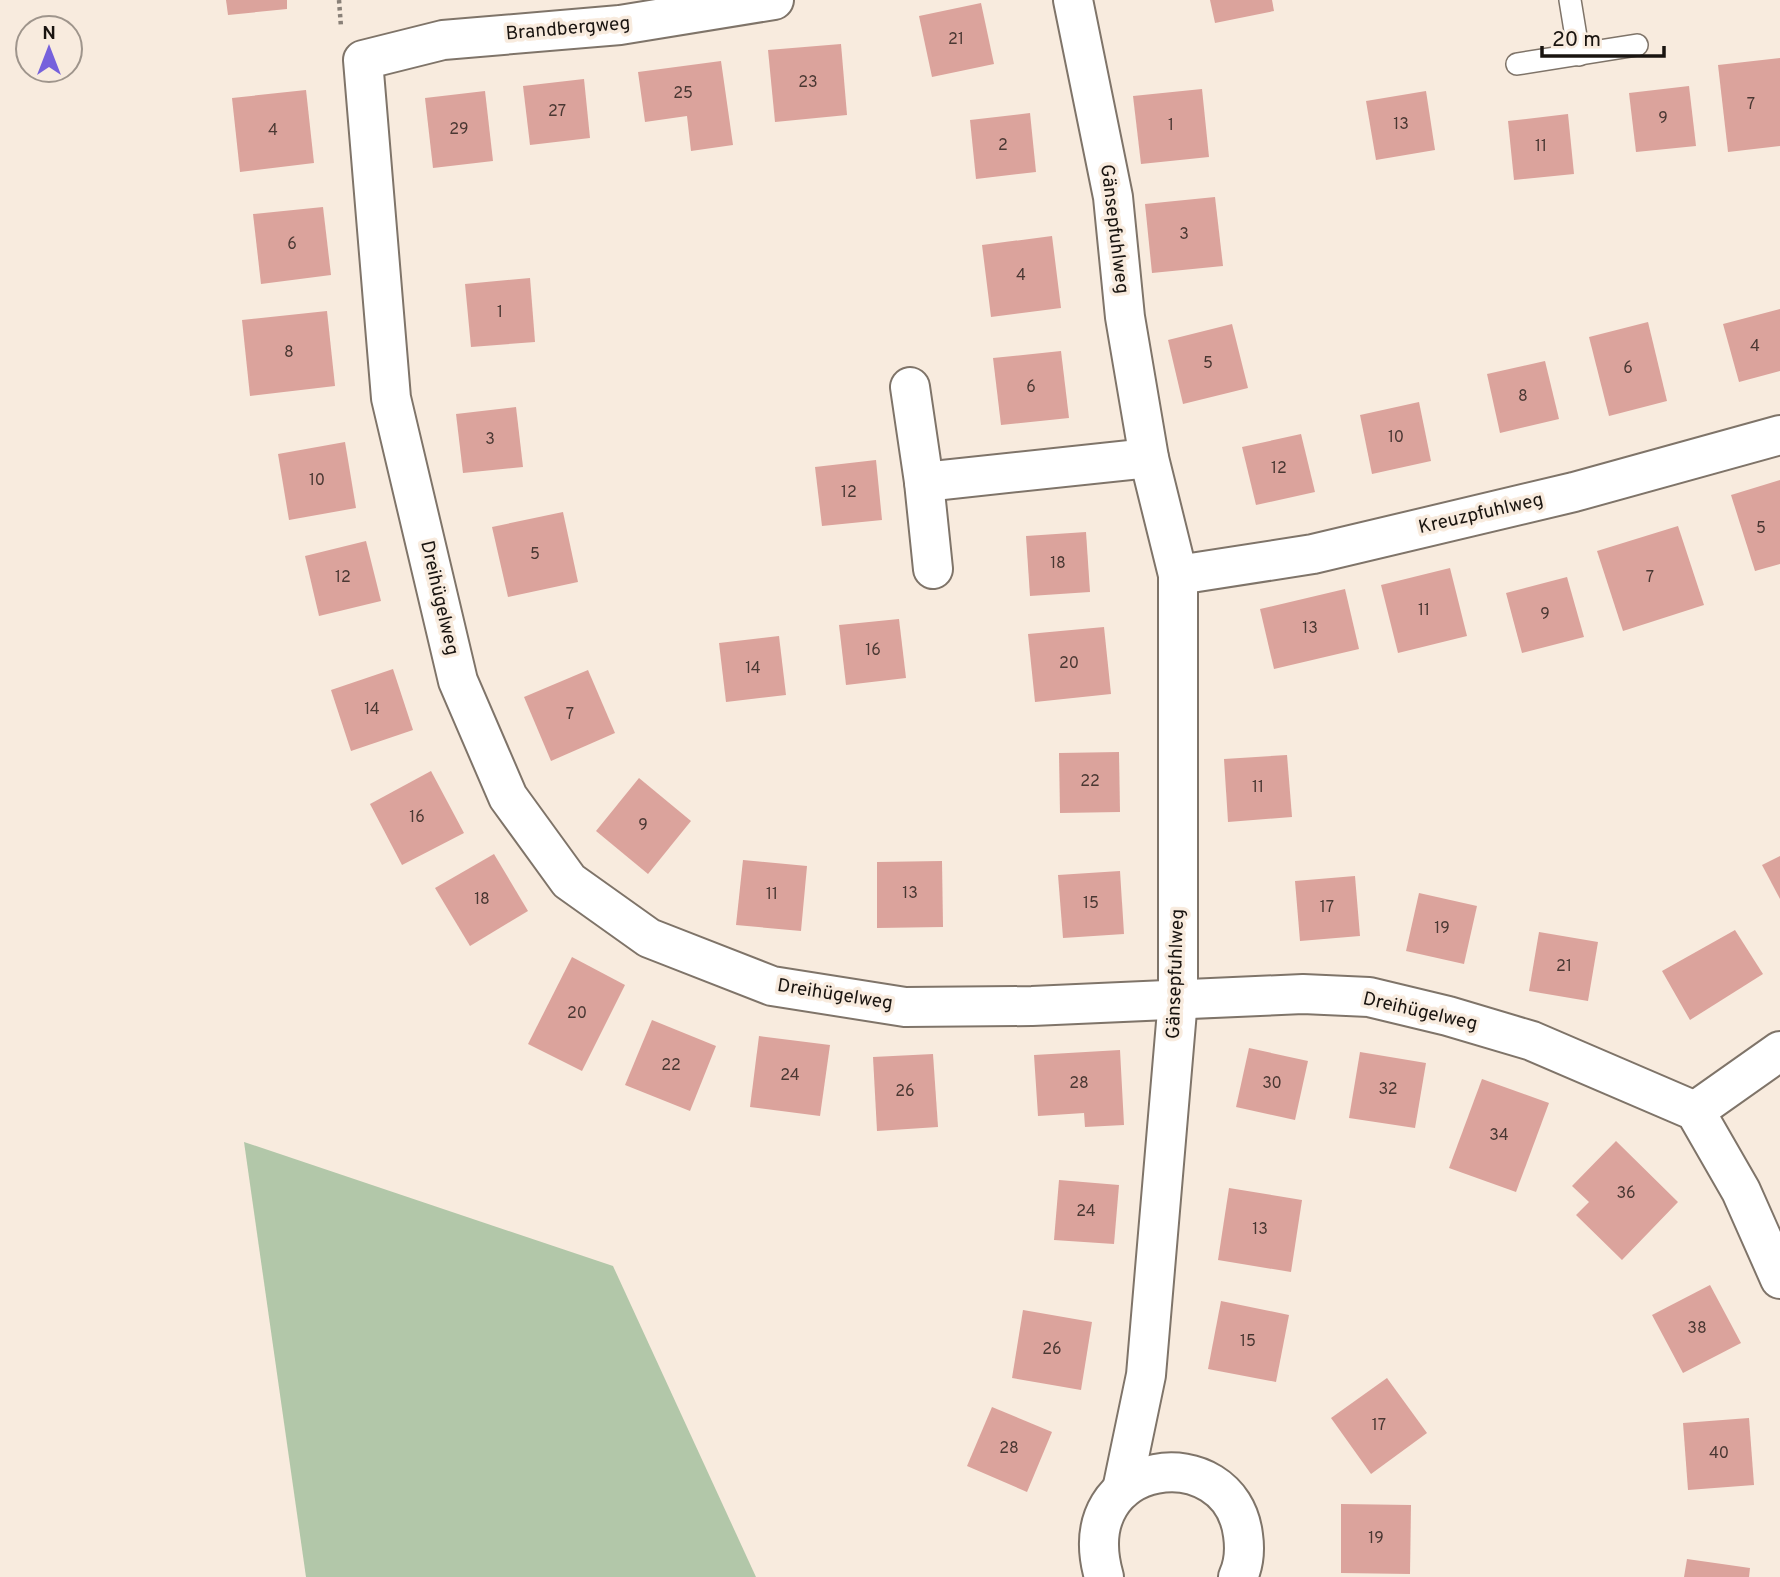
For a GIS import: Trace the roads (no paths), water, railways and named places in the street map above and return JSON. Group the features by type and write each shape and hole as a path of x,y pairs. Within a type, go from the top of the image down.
{"street":[{"name":"Brandbergweg","path":"363,60 443,40 620,25 774,0"},
{"name":"Gänsepfuhlweg","path":"1073,0 1113,197 1125,317 1149,458 1178,575 1178,999 1146,1376 1122,1490"},
{"name":"Dreihügelweg","path":"363,60 391,398 458,681 508,797 569,881 649,938 772,986 905,1007 1032,1006 1303,994 1369,997 1448,1016 1532,1041 1695,1111"},
{"path":"910,387 933,569"},
{"name":"Kreuzpfuhlweg","path":"1178,575 1313,554 1574,492 1780,435"},
{"path":"924,482 1149,458"},
{"path":"1780,1051 1695,1111 1741,1191 1780,1279"},
{"name":"Gänsepfuhlweg","path":"1104,1577 1097,1555 1098,1531 1106,1508 1122,1490 1142,1477 1165,1472 1190,1474 1213,1484 1231,1502 1242,1524 1245,1549 1238,1577"}],"lane":[{"path":"1570,0 1579,55"},
{"path":"1517,64 1637,45"}]}
